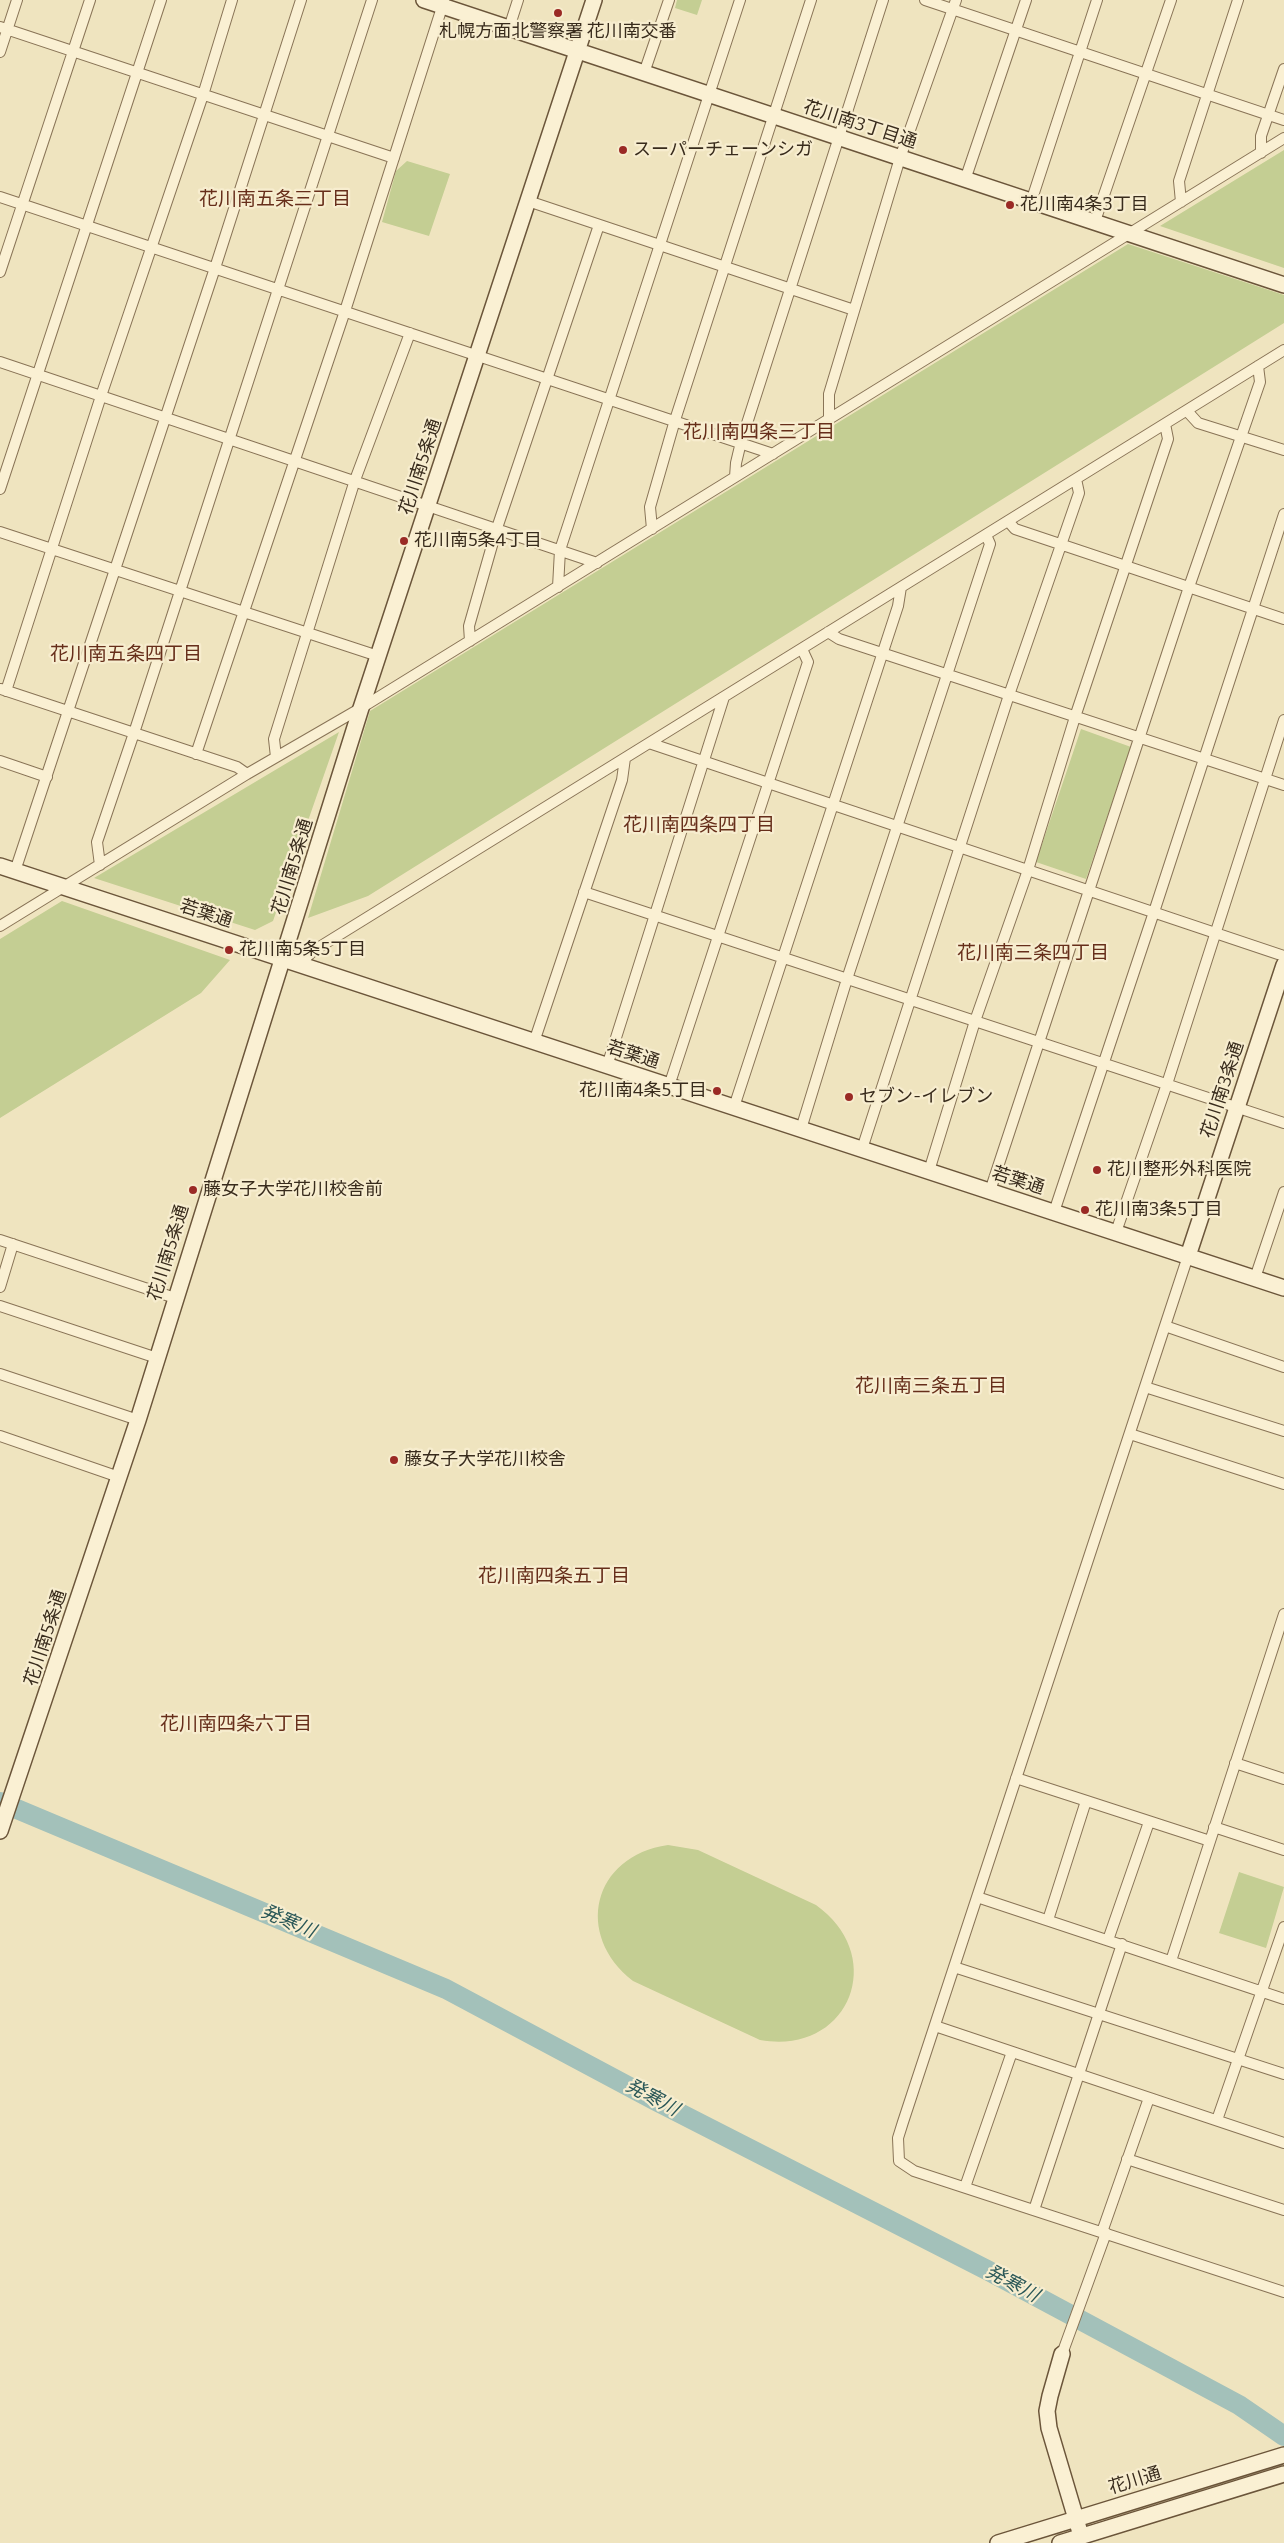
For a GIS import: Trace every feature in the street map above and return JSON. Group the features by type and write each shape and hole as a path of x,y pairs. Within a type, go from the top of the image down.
{"street":[{"path":"0,52 4,28 17,0"},
{"path":"0,272 90,0"},
{"path":"0,489 161,0"},
{"path":"232,0 203,95 101,396 52,549 3,690 237,767 247,774"},
{"path":"15,871 116,570 164,417 265,116 301,0"},
{"path":"100,865 97,842 134,733 228,438 329,137 372,0"},
{"name":"花川南3丁目通","path":"424,0 443,3 577,51 1094,224 1284,285"},
{"path":"509,28 518,0"},
{"name":"花川南5条通","path":"0,1831 138,1420 174,1298 291,962 361,708 594,0"},
{"path":"644,73 669,0"},
{"path":"558,587 560,550 740,0"},
{"path":"652,529 650,507 675,420 726,268 811,0"},
{"path":"735,477 741,442 837,138 883,0"},
{"path":"925,0 955,5 1016,31 1284,120"},
{"path":"965,180 1026,0"},
{"path":"1031,202 1097,0"},
{"path":"1094,224 1171,0"},
{"path":"1181,202 1179,181 1238,0"},
{"path":"196,754 345,311 443,3"},
{"path":"829,419 829,394 900,158 955,5"},
{"path":"4,28 394,158"},
{"path":"1261,153 1261,136 1284,69"},
{"path":"0,926 247,774 361,708 1284,138"},
{"path":"0,197 610,398 773,454"},
{"path":"528,201 854,310"},
{"path":"470,641 469,626 497,528 599,225"},
{"path":"276,757 274,739 355,480 410,332"},
{"path":"291,962 314,951 1284,350"},
{"path":"0,362 597,563"},
{"path":"990,1191 1189,588 1260,382 1258,366"},
{"path":"1187,410 1198,423 1284,450"},
{"path":"929,1171 975,1021 1028,870 1075,717 1168,439 1165,424"},
{"path":"862,1149 1009,695 1079,493 1076,479"},
{"path":"1054,1212 1284,514"},
{"path":"1008,521 1015,529 1284,619"},
{"path":"0,532 378,656"},
{"path":"801,1129 847,979 899,827 990,544 986,535"},
{"path":"734,1107 785,958 898,606 901,588"},
{"path":"828,632 839,639 882,654 1284,785"},
{"path":"669,1086 808,662 802,648"},
{"path":"607,1066 653,915 724,697"},
{"path":"1116,1232 1167,1084 1284,720"},
{"path":"649,744 1284,956"},
{"path":"534,1042 622,780 625,758"},
{"path":"0,761 47,777"},
{"name":"若葉通","path":"0,866 1284,1288"},
{"path":"584,892 1284,1123"},
{"name":"花川南3条通","path":"1188,1256 1284,965"},
{"path":"1255,1278 1284,1192"},
{"path":"0,1240 174,1298"},
{"path":"0,1287 13,1244"},
{"path":"1188,1256 898,2138 897,2150 899,2160 914,2171 1284,2292"},
{"path":"0,1306 156,1358"},
{"path":"1165,1326 1284,1367"},
{"path":"0,1374 138,1420"},
{"path":"1145,1387 1284,1432"},
{"path":"1130,1434 1284,1484"},
{"path":"0,1436 119,1477"},
{"path":"1171,1961 1283,1620"},
{"path":"1235,1763 1284,1779"},
{"path":"1016,1778 1210,1841"},
{"path":"1048,1920 1086,1801"},
{"path":"1108,1940 1149,1822"},
{"path":"1214,1827 1284,1850"},
{"path":"977,1896 1284,1999"},
{"path":"1217,2120 1284,1927"},
{"path":"1034,2210 1122,1944"},
{"path":"954,1968 1284,2074"},
{"path":"935,2026 1284,2143"},
{"path":"965,2188 1012,2052"},
{"path":"1082,2540 1049,2428 1047,2411 1062,2354 1148,2098"},
{"path":"1127,2159 1284,2210"},
{"name":"花川通","path":"998,2543 1284,2455"},
{"name":"花川通","path":"1060,2543 1082,2540 1284,2474"}],"green space":[{"path":"677,0 702,0 697,15 675,8"},
{"path":"1284,150 1284,268 1160,226"},
{"path":"407,161 450,174 429,236 382,222 396,171"},
{"path":"1128,244 1284,295 1284,323 368,896 308,918 370,711"},
{"path":"1081,729 1131,747 1086,879 1036,862"},
{"path":"339,732 273,921 255,930 94,878"},
{"path":"62,901 230,960 201,993 0,1118 0,939"},
{"path":"668,1845 698,1850 816,1905 838,1926 851,1950 854,1975 849,1998 836,2018 817,2033 791,2041 760,2040 633,1981 614,1962 603,1942 598,1921 600,1900 608,1881 622,1864 642,1852"},
{"path":"1239,1872 1284,1887 1266,1948 1219,1933"}],"waterway":[{"name":"発寒川","path":"0,1802 446,1989 654,2100 987,2270 1239,2405 1284,2436"}],"place":[{"name":"札幌方面北警察署 花川南交番","path":"558,13"},
{"name":"スーパーチェーンシガ","path":"623,150"},
{"name":"花川南4条3丁目","path":"1010,205"},
{"name":"花川南5条4丁目","path":"404,541"},
{"name":"花川南5条5丁目","path":"229,950"},
{"name":"花川南4条5丁目","path":"717,1091"},
{"name":"セブン-イレブン","path":"849,1097"},
{"name":"花川整形外科医院","path":"1097,1170"},
{"name":"藤女子大学花川校舎前","path":"193,1190"},
{"name":"花川南3条5丁目","path":"1085,1210"},
{"name":"藤女子大学花川校舎","path":"394,1460"}],"district":[{"name":"花川南五条三丁目","path":"275,200"},
{"name":"花川南四条三丁目","path":"759,433"},
{"name":"花川南五条四丁目","path":"126,655"},
{"name":"花川南四条四丁目","path":"699,826"},
{"name":"花川南三条四丁目","path":"1033,954"},
{"name":"花川南三条五丁目","path":"931,1387"},
{"name":"花川南四条五丁目","path":"554,1577"},
{"name":"花川南四条六丁目","path":"236,1725"}]}
